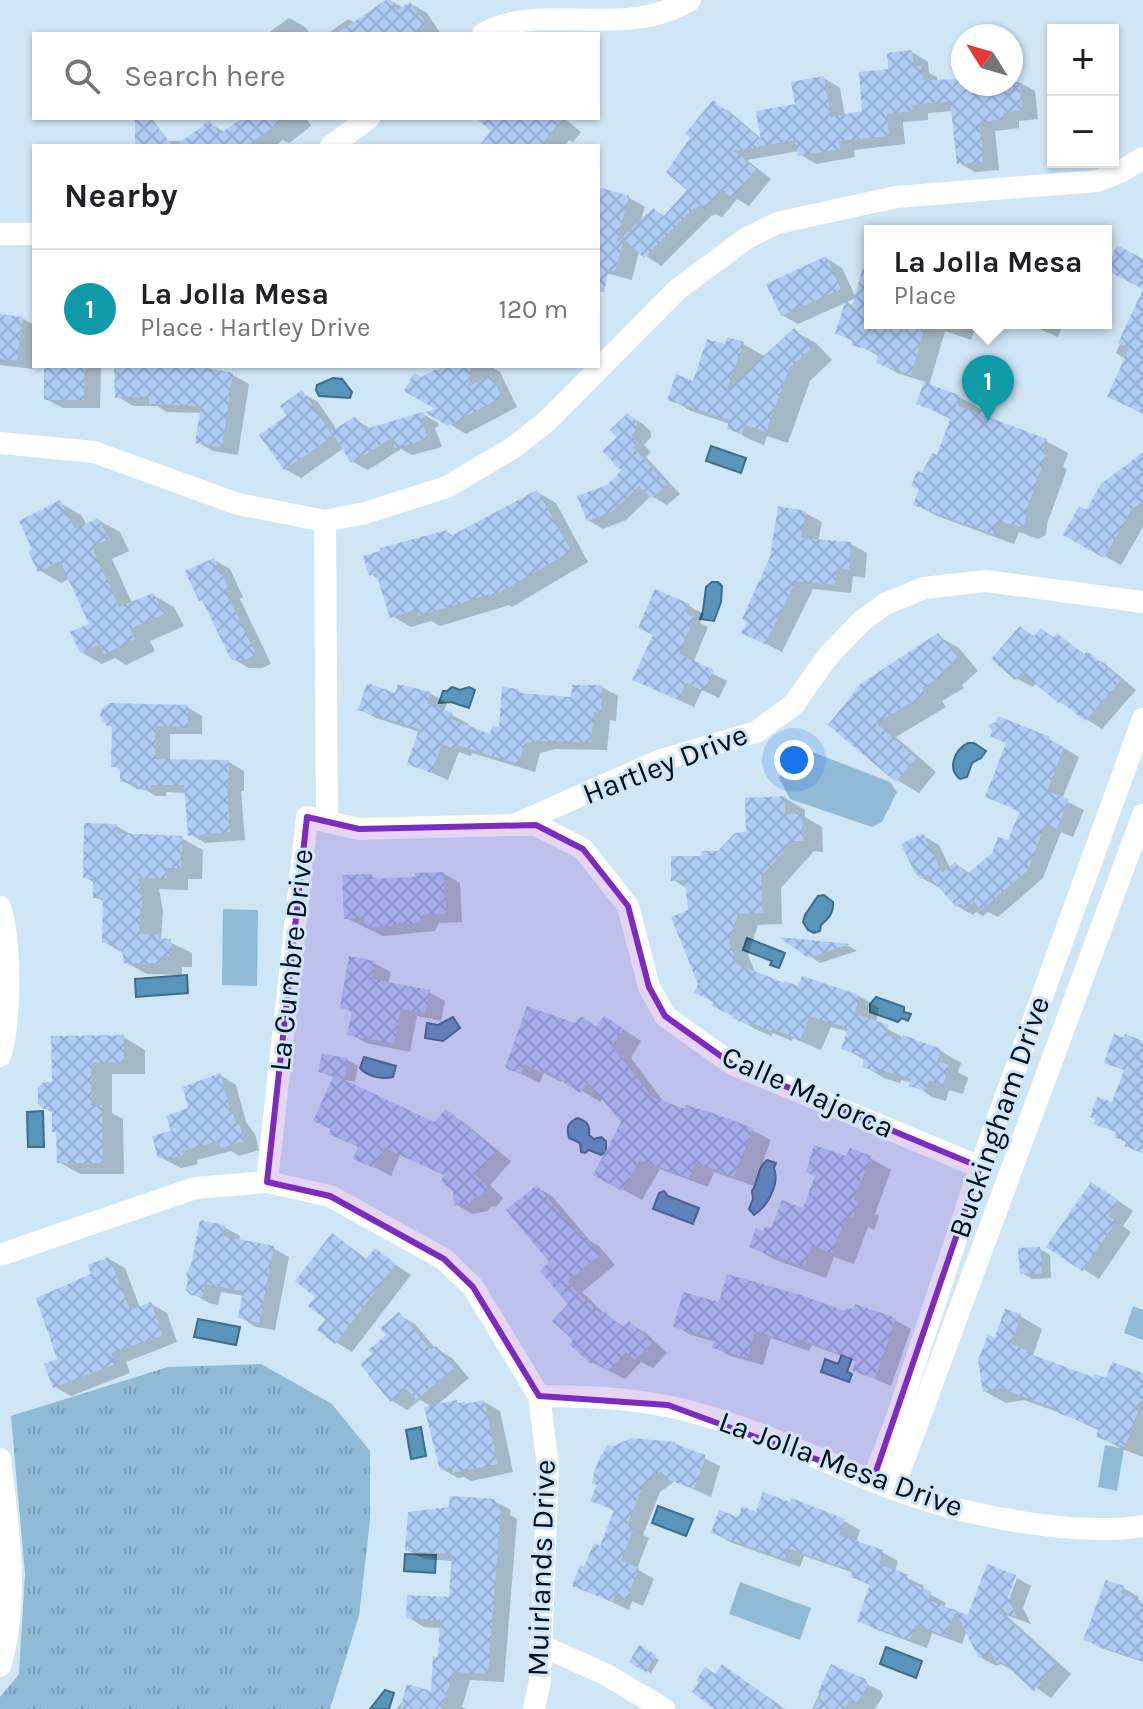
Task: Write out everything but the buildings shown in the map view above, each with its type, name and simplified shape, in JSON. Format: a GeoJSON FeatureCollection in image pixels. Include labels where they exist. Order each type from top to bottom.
{"type":"FeatureCollection","features":[{"type":"Feature","properties":{"kind":"street"},"geometry":{"type":"LineString","coordinates":[[487,31],[534,15],[630,19],[671,12],[690,0]]}},
{"type":"Feature","properties":{"kind":"street"},"geometry":{"type":"LineString","coordinates":[[334,144],[366,120]]}},
{"type":"Feature","properties":{"kind":"street"},"geometry":{"type":"LineString","coordinates":[[600,368],[678,289],[747,238],[777,223],[896,197],[1097,181],[1143,158]]}},
{"type":"Feature","properties":{"kind":"street"},"geometry":{"type":"LineString","coordinates":[[0,234],[32,234]]}},
{"type":"Feature","properties":{"kind":"street"},"geometry":{"type":"LineString","coordinates":[[0,443],[94,452],[238,504],[325,521],[365,513],[447,487],[514,447],[547,421],[600,368]]}},
{"type":"Feature","properties":{"kind":"street","name":"La Cumbre Drive"},"geometry":{"type":"LineString","coordinates":[[267,1182],[307,817],[327,821],[325,521]]}},
{"type":"Feature","properties":{"kind":"street","name":"Hartley Drive"},"geometry":{"type":"LineString","coordinates":[[327,821],[359,829],[514,825],[661,760],[756,732],[793,705],[829,655],[862,621],[885,604],[924,588],[986,581],[1143,602]]}},
{"type":"Feature","properties":{"kind":"street","name":"Buckingham Drive"},"geometry":{"type":"LineString","coordinates":[[883,1484],[895,1423],[980,1167],[1136,762],[1143,719]]}},
{"type":"Feature","properties":{"kind":"street","name":"Buckingham Drive"},"geometry":{"type":"LineString","coordinates":[[883,1484],[1143,815]]}},
{"type":"Feature","properties":{"kind":"street","name":"Calle Majorca"},"geometry":{"type":"LineString","coordinates":[[514,825],[536,825],[583,849],[628,906],[649,987],[665,1016],[732,1064],[980,1167]]}},
{"type":"Feature","properties":{"kind":"street"},"geometry":{"type":"LineString","coordinates":[[0,907],[8,985],[5,1042],[0,1056]]}},
{"type":"Feature","properties":{"kind":"street","name":"Muirlands Drive"},"geometry":{"type":"LineString","coordinates":[[0,1255],[195,1188],[267,1182],[330,1196],[444,1259],[473,1287],[539,1396],[548,1466],[540,1681],[534,1709]]}},
{"type":"Feature","properties":{"kind":"street","name":"La Jolla Mesa Drive"},"geometry":{"type":"LineString","coordinates":[[539,1396],[591,1396],[668,1405],[710,1417],[883,1484],[1005,1520],[1066,1527],[1126,1529],[1143,1526]]}},
{"type":"Feature","properties":{"kind":"street"},"geometry":{"type":"LineString","coordinates":[[0,1459],[10,1538],[8,1639],[0,1666]]}},
{"type":"Feature","properties":{"kind":"street"},"geometry":{"type":"LineString","coordinates":[[540,1645],[605,1674],[664,1709]]}},
{"type":"Feature","properties":{"kind":"highlighted area"},"geometry":{"type":"Polygon","coordinates":[[[307,817],[359,829],[536,825],[583,849],[628,906],[649,987],[665,1016],[732,1064],[980,1167],[873,1480],[668,1405],[539,1396],[473,1287],[444,1259],[330,1196],[267,1182],[307,817]]]}},
{"type":"Feature","properties":{"kind":"green space"},"geometry":{"type":"Polygon","coordinates":[[[810,751],[890,782],[897,792],[882,822],[872,827],[790,799],[779,778],[789,752],[810,751]]]}},
{"type":"Feature","properties":{"kind":"green space"},"geometry":{"type":"Polygon","coordinates":[[[223,909],[258,910],[257,986],[222,985],[223,909]]]}},
{"type":"Feature","properties":{"kind":"green space"},"geometry":{"type":"Polygon","coordinates":[[[1133,1306],[1143,1310],[1143,1340],[1124,1333],[1133,1306]]]}},
{"type":"Feature","properties":{"kind":"green space"},"geometry":{"type":"Polygon","coordinates":[[[261,1364],[332,1404],[370,1451],[370,1521],[359,1616],[330,1709],[0,1709],[0,1697],[19,1674],[25,1574],[11,1416],[168,1367],[261,1364]]]}},
{"type":"Feature","properties":{"kind":"green space"},"geometry":{"type":"Polygon","coordinates":[[[1105,1445],[1124,1449],[1117,1491],[1098,1487],[1105,1445]]]}},
{"type":"Feature","properties":{"kind":"green space"},"geometry":{"type":"Polygon","coordinates":[[[740,1582],[811,1608],[800,1640],[729,1614],[740,1582]]]}},
{"type":"Feature","properties":{"kind":"shaded area"},"geometry":{"type":"Polygon","coordinates":[[[333,378],[342,379],[352,392],[350,398],[319,396],[317,385],[333,378]]]}},
{"type":"Feature","properties":{"kind":"shaded area"},"geometry":{"type":"Polygon","coordinates":[[[711,446],[746,458],[741,473],[706,461],[711,446]]]}},
{"type":"Feature","properties":{"kind":"shaded area"},"geometry":{"type":"Polygon","coordinates":[[[712,582],[722,586],[721,602],[714,621],[700,619],[706,587],[712,582]]]}},
{"type":"Feature","properties":{"kind":"shaded area"},"geometry":{"type":"Polygon","coordinates":[[[452,687],[475,690],[469,708],[451,702],[439,703],[443,691],[452,687]]]}},
{"type":"Feature","properties":{"kind":"shaded area"},"geometry":{"type":"Polygon","coordinates":[[[968,743],[974,743],[986,751],[972,763],[967,777],[960,779],[954,770],[954,760],[959,750],[968,743]]]}},
{"type":"Feature","properties":{"kind":"shaded area"},"geometry":{"type":"Polygon","coordinates":[[[824,895],[833,902],[833,909],[820,931],[814,933],[803,922],[818,896],[824,895]]]}},
{"type":"Feature","properties":{"kind":"shaded area"},"geometry":{"type":"Polygon","coordinates":[[[747,938],[785,953],[779,968],[770,965],[772,961],[743,950],[747,938]]]}},
{"type":"Feature","properties":{"kind":"shaded area"},"geometry":{"type":"Polygon","coordinates":[[[187,975],[188,993],[136,997],[135,979],[187,975]]]}},
{"type":"Feature","properties":{"kind":"shaded area"},"geometry":{"type":"Polygon","coordinates":[[[876,997],[904,1007],[904,1012],[911,1014],[908,1021],[902,1018],[898,1022],[870,1012],[870,1004],[876,997]]]}},
{"type":"Feature","properties":{"kind":"shaded area"},"geometry":{"type":"Polygon","coordinates":[[[453,1017],[460,1028],[443,1041],[425,1038],[427,1023],[438,1025],[453,1017]]]}},
{"type":"Feature","properties":{"kind":"shaded area"},"geometry":{"type":"Polygon","coordinates":[[[364,1057],[396,1066],[393,1077],[379,1078],[363,1071],[360,1068],[364,1057]]]}},
{"type":"Feature","properties":{"kind":"shaded area"},"geometry":{"type":"Polygon","coordinates":[[[43,1111],[44,1147],[28,1147],[27,1112],[43,1111]]]}},
{"type":"Feature","properties":{"kind":"shaded area"},"geometry":{"type":"Polygon","coordinates":[[[577,1118],[587,1124],[589,1135],[594,1139],[601,1137],[606,1141],[606,1152],[601,1155],[589,1150],[581,1152],[580,1143],[569,1138],[568,1126],[577,1118]]]}},
{"type":"Feature","properties":{"kind":"shaded area"},"geometry":{"type":"Polygon","coordinates":[[[767,1160],[776,1163],[774,1187],[768,1200],[754,1215],[749,1209],[752,1191],[767,1160]]]}},
{"type":"Feature","properties":{"kind":"shaded area"},"geometry":{"type":"Polygon","coordinates":[[[664,1191],[668,1196],[699,1208],[693,1224],[653,1209],[659,1193],[664,1191]]]}},
{"type":"Feature","properties":{"kind":"shaded area"},"geometry":{"type":"Polygon","coordinates":[[[198,1319],[240,1327],[236,1345],[194,1337],[198,1319]]]}},
{"type":"Feature","properties":{"kind":"shaded area"},"geometry":{"type":"Polygon","coordinates":[[[842,1354],[852,1358],[847,1372],[852,1374],[849,1382],[821,1372],[825,1359],[838,1364],[842,1354]]]}},
{"type":"Feature","properties":{"kind":"shaded area"},"geometry":{"type":"Polygon","coordinates":[[[421,1427],[426,1456],[411,1459],[406,1430],[421,1427]]]}},
{"type":"Feature","properties":{"kind":"shaded area"},"geometry":{"type":"Polygon","coordinates":[[[658,1506],[693,1519],[686,1536],[652,1523],[658,1506]]]}},
{"type":"Feature","properties":{"kind":"shaded area"},"geometry":{"type":"Polygon","coordinates":[[[405,1554],[436,1555],[435,1573],[404,1571],[405,1554]]]}},
{"type":"Feature","properties":{"kind":"shaded area"},"geometry":{"type":"Polygon","coordinates":[[[886,1647],[922,1661],[916,1678],[880,1664],[886,1647]]]}},
{"type":"Feature","properties":{"kind":"shaded area"},"geometry":{"type":"Polygon","coordinates":[[[385,1690],[394,1693],[389,1709],[370,1709],[385,1690]]]}},
{"type":"Feature","properties":{"kind":"place","name":"La Jolla Mesa"},"geometry":{"type":"Point","coordinates":[988,421]}}]}
